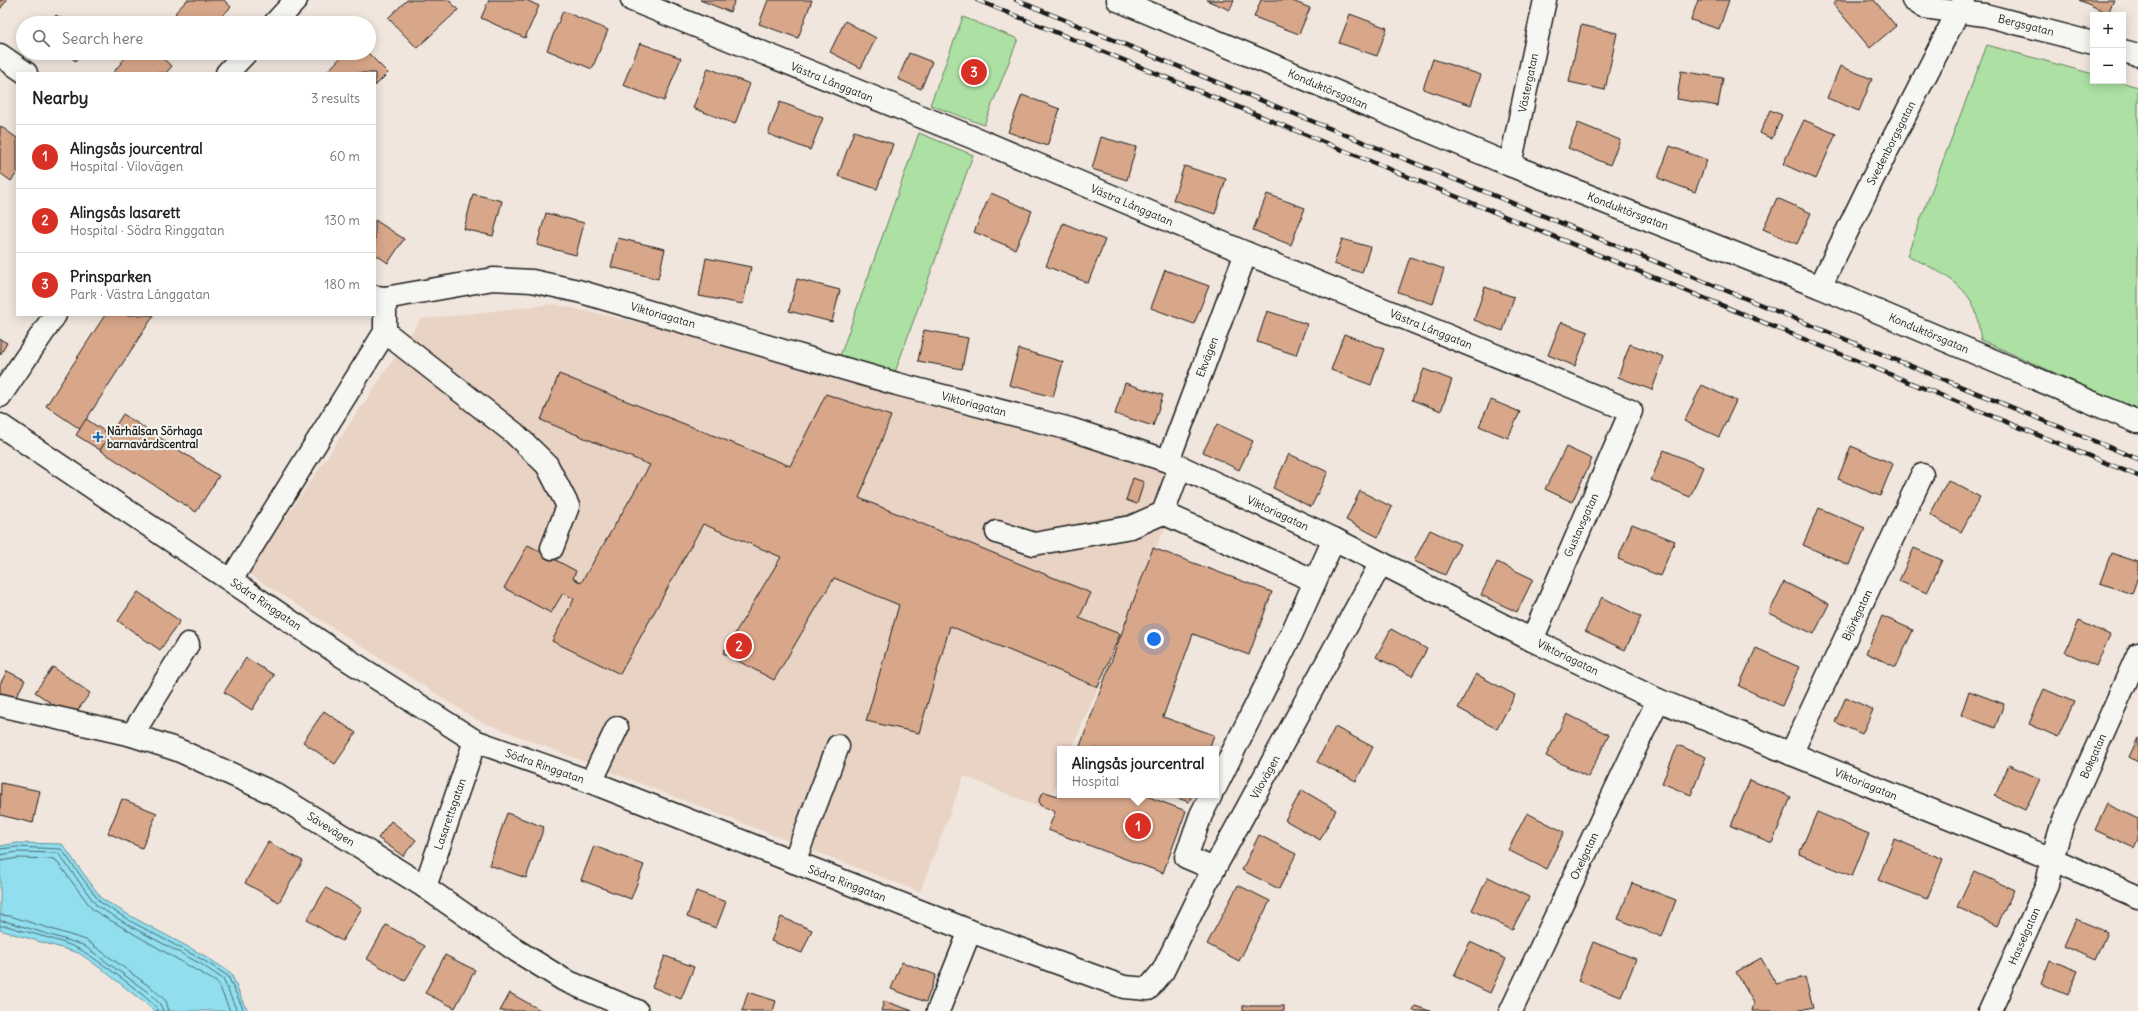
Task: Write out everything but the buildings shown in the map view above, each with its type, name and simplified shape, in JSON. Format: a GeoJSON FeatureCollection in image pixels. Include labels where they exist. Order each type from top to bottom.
{"type":"FeatureCollection","features":[{"type":"Feature","properties":{"kind":"street"},"geometry":{"type":"LineString","coordinates":[[281,16],[296,0]]}},
{"type":"Feature","properties":{"kind":"street","name":"Västra Långgatan"},"geometry":{"type":"LineString","coordinates":[[632,0],[978,140],[1246,253],[1631,411]]}},
{"type":"Feature","properties":{"kind":"street","name":"Konduktörsgatan"},"geometry":{"type":"LineString","coordinates":[[1118,0],[1510,165],[1820,287],[2138,422]]}},
{"type":"Feature","properties":{"kind":"street","name":"Västergatan"},"geometry":{"type":"LineString","coordinates":[[1510,165],[1545,0]]}},
{"type":"Feature","properties":{"kind":"street","name":"Bergsgatan"},"geometry":{"type":"LineString","coordinates":[[1913,0],[1924,7],[1961,5],[1985,15],[2090,42]]}},
{"type":"Feature","properties":{"kind":"street","name":"Svedenborgsgatan"},"geometry":{"type":"LineString","coordinates":[[1820,287],[1872,180],[1961,5]]}},
{"type":"Feature","properties":{"kind":"street"},"geometry":{"type":"LineString","coordinates":[[2126,52],[2138,55]]}},
{"type":"Feature","properties":{"kind":"street"},"geometry":{"type":"LineString","coordinates":[[0,55],[25,72]]}},
{"type":"Feature","properties":{"kind":"street"},"geometry":{"type":"LineString","coordinates":[[228,72],[239,60]]}},
{"type":"Feature","properties":{"kind":"street","name":"Ekvägen"},"geometry":{"type":"LineString","coordinates":[[1163,513],[1174,464],[1246,253]]}},
{"type":"Feature","properties":{"kind":"street","name":"Viktoriagatan"},"geometry":{"type":"LineString","coordinates":[[380,298],[494,280],[540,282],[578,291],[897,384],[1070,429],[1174,464],[1334,539],[1532,640],[1658,700],[2052,859],[2138,896]]}},
{"type":"Feature","properties":{"kind":"street"},"geometry":{"type":"LineString","coordinates":[[231,580],[385,332],[380,298]]}},
{"type":"Feature","properties":{"kind":"street"},"geometry":{"type":"LineString","coordinates":[[0,396],[54,316]]}},
{"type":"Feature","properties":{"kind":"street"},"geometry":{"type":"LineString","coordinates":[[385,332],[514,433],[547,465],[568,506],[552,548]]}},
{"type":"Feature","properties":{"kind":"street","name":"Gustavsgatan"},"geometry":{"type":"LineString","coordinates":[[1532,640],[1631,411]]}},
{"type":"Feature","properties":{"kind":"street","name":"Södra Ringgatan"},"geometry":{"type":"LineString","coordinates":[[0,425],[342,656],[475,741],[591,782],[970,931],[1124,987],[1148,989]]}},
{"type":"Feature","properties":{"kind":"street","name":"Björkgatan"},"geometry":{"type":"LineString","coordinates":[[1791,754],[1922,475]]}},
{"type":"Feature","properties":{"kind":"street"},"geometry":{"type":"LineString","coordinates":[[996,532],[1034,544],[1131,526],[1163,513],[1315,581]]}},
{"type":"Feature","properties":{"kind":"street"},"geometry":{"type":"LineString","coordinates":[[1219,780],[1292,633],[1334,539]]}},
{"type":"Feature","properties":{"kind":"street","name":"Vilovägen"},"geometry":{"type":"LineString","coordinates":[[1148,989],[1163,970],[1214,869],[1381,563]]}},
{"type":"Feature","properties":{"kind":"street"},"geometry":{"type":"LineString","coordinates":[[132,735],[188,644]]}},
{"type":"Feature","properties":{"kind":"street","name":"Bokgatan"},"geometry":{"type":"LineString","coordinates":[[2052,859],[2062,825],[2138,654]]}},
{"type":"Feature","properties":{"kind":"street","name":"Oxelgatan"},"geometry":{"type":"LineString","coordinates":[[1511,1011],[1658,700]]}},
{"type":"Feature","properties":{"kind":"street","name":"Sävevägen"},"geometry":{"type":"LineString","coordinates":[[0,705],[132,735],[178,750],[275,794],[425,887],[517,951],[564,980],[637,1011]]}},
{"type":"Feature","properties":{"kind":"street"},"geometry":{"type":"LineString","coordinates":[[591,782],[617,728]]}},
{"type":"Feature","properties":{"kind":"street","name":"Lasarettsgatan"},"geometry":{"type":"LineString","coordinates":[[425,887],[475,741]]}},
{"type":"Feature","properties":{"kind":"street"},"geometry":{"type":"LineString","coordinates":[[794,862],[838,746]]}},
{"type":"Feature","properties":{"kind":"street"},"geometry":{"type":"LineString","coordinates":[[1210,798],[1201,815],[1186,857],[1214,869]]}},
{"type":"Feature","properties":{"kind":"street","name":"Hasselgatan"},"geometry":{"type":"LineString","coordinates":[[1990,1011],[2047,885],[2052,859]]}},
{"type":"Feature","properties":{"kind":"street"},"geometry":{"type":"LineString","coordinates":[[938,1011],[970,931]]}},
{"type":"Feature","properties":{"kind":"shaded area"},"geometry":{"type":"Polygon","coordinates":[[[554,304],[791,356],[910,390],[1185,479],[1073,746],[1057,746],[1057,784],[1046,810],[964,776],[920,892],[477,720],[248,573],[421,319],[554,304]]]}},
{"type":"Feature","properties":{"kind":"green space"},"geometry":{"type":"Polygon","coordinates":[[[963,17],[1018,39],[984,125],[930,105],[963,17]]]}},
{"type":"Feature","properties":{"kind":"green space"},"geometry":{"type":"Polygon","coordinates":[[[1987,45],[2090,73],[2090,84],[2126,84],[2138,87],[2138,410],[1981,340],[1978,320],[1970,299],[1946,276],[1907,255],[1987,45]]]}},
{"type":"Feature","properties":{"kind":"green space"},"geometry":{"type":"Polygon","coordinates":[[[919,133],[973,155],[894,375],[839,359],[919,133]]]}},
{"type":"Feature","properties":{"kind":"water"},"geometry":{"type":"Polygon","coordinates":[[[17,843],[62,844],[102,899],[205,956],[231,973],[244,1005],[249,1011],[155,1011],[79,953],[0,930],[0,846],[17,843]]]}},
{"type":"Feature","properties":{"kind":"railway"},"geometry":{"type":"LineString","coordinates":[[977,0],[2138,476]]}},
{"type":"Feature","properties":{"kind":"railway"},"geometry":{"type":"LineString","coordinates":[[1016,0],[2138,459]]}},
{"type":"Feature","properties":{"kind":"place","name":"Prinsparken"},"geometry":{"type":"Point","coordinates":[974,72]}},
{"type":"Feature","properties":{"kind":"place","name":"Närhälsan Sörhaga barnavårdscentral"},"geometry":{"type":"Point","coordinates":[98,437]}},
{"type":"Feature","properties":{"kind":"place","name":"Alingsås lasarett"},"geometry":{"type":"Point","coordinates":[739,646]}},
{"type":"Feature","properties":{"kind":"place","name":"Alingsås jourcentral"},"geometry":{"type":"Point","coordinates":[1138,826]}}]}
